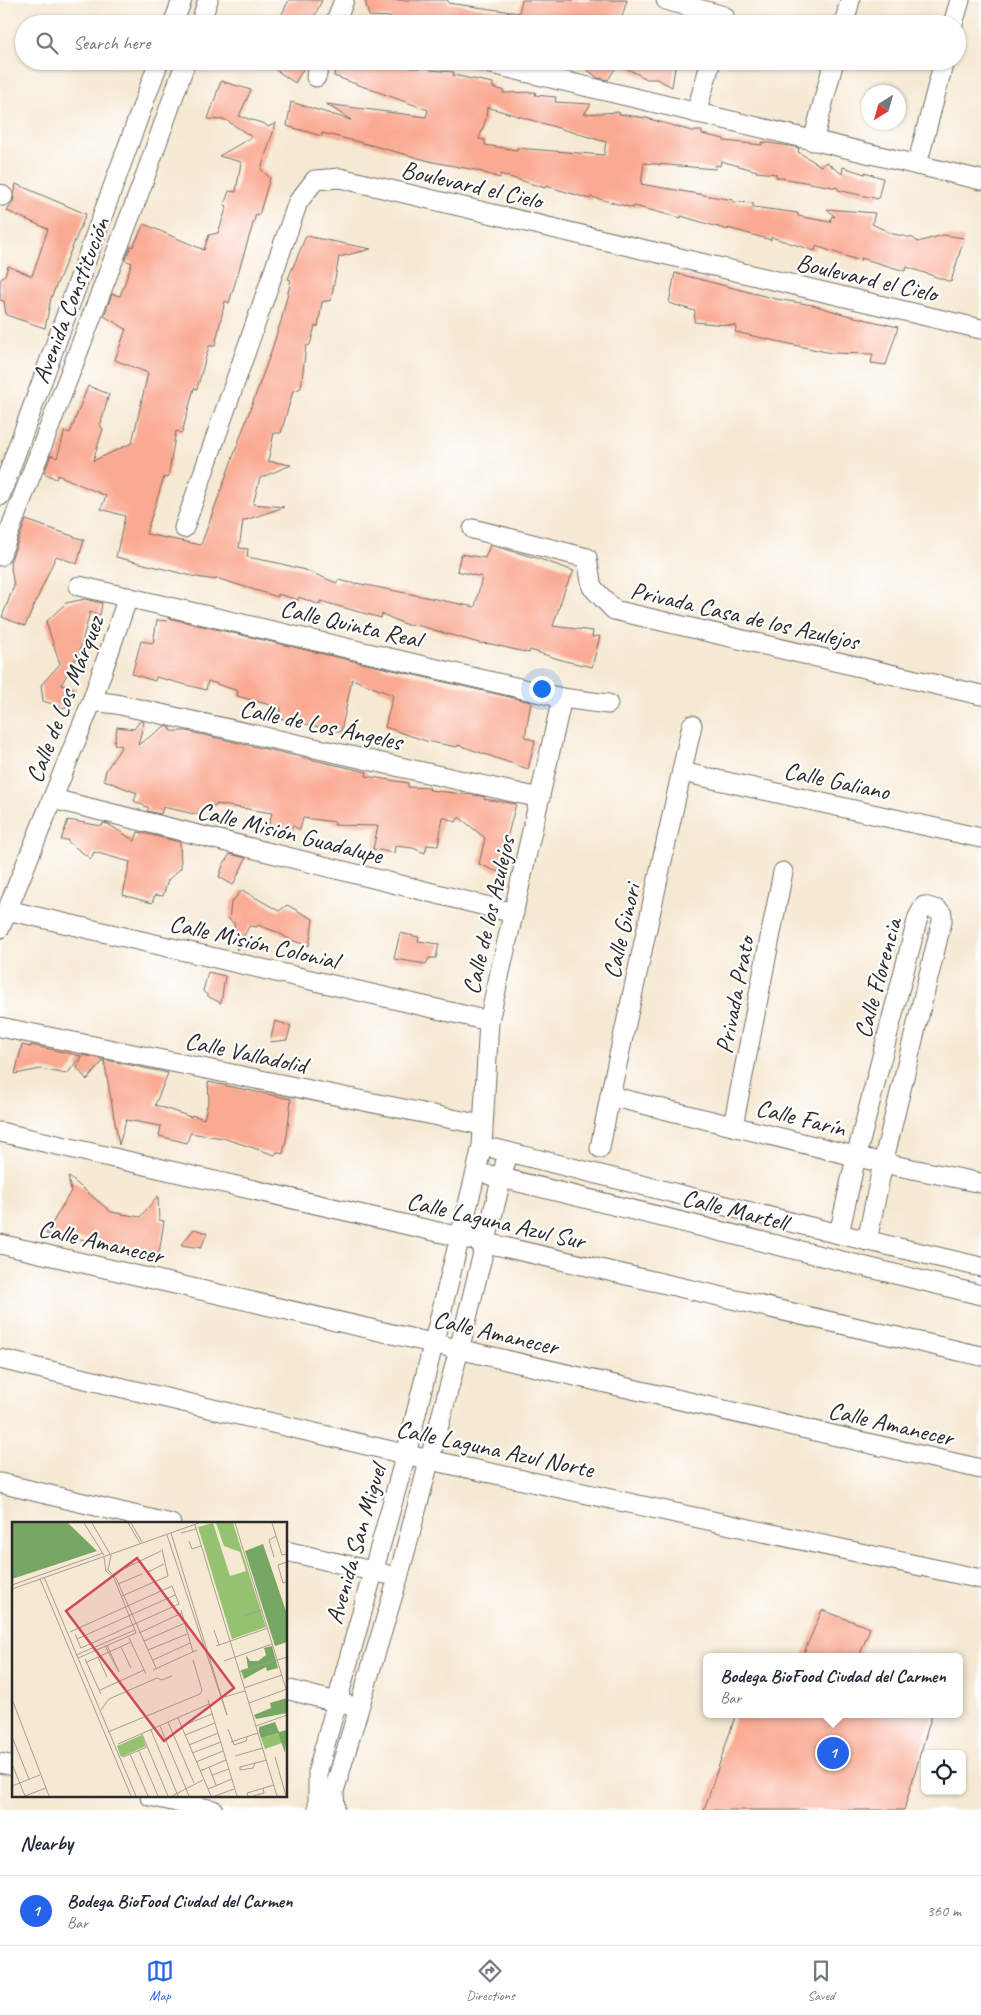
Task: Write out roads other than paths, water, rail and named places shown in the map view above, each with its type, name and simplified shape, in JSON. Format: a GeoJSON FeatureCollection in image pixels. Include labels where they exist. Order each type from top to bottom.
{"type":"FeatureCollection","features":[{"type":"Feature","properties":{"kind":"street"},"geometry":{"type":"LineString","coordinates":[[176,15],[182,0]]}},
{"type":"Feature","properties":{"kind":"street"},"geometry":{"type":"LineString","coordinates":[[187,0],[204,10]]}},
{"type":"Feature","properties":{"kind":"street"},"geometry":{"type":"LineString","coordinates":[[338,15],[344,0]]}},
{"type":"Feature","properties":{"kind":"street"},"geometry":{"type":"LineString","coordinates":[[666,0],[725,13]]}},
{"type":"Feature","properties":{"kind":"street"},"geometry":{"type":"LineString","coordinates":[[846,15],[850,0]]}},
{"type":"Feature","properties":{"kind":"street"},"geometry":{"type":"LineString","coordinates":[[956,15],[960,0]]}},
{"type":"Feature","properties":{"kind":"street","name":"Avenida Constitución"},"geometry":{"type":"LineString","coordinates":[[2,491],[156,70]]}},
{"type":"Feature","properties":{"kind":"street","name":"Avenida Constitución"},"geometry":{"type":"LineString","coordinates":[[0,556],[142,184],[183,70]]}},
{"type":"Feature","properties":{"kind":"street"},"geometry":{"type":"LineString","coordinates":[[517,70],[981,180]]}},
{"type":"Feature","properties":{"kind":"street"},"geometry":{"type":"LineString","coordinates":[[696,113],[708,70]]}},
{"type":"Feature","properties":{"kind":"street"},"geometry":{"type":"LineString","coordinates":[[813,141],[832,70]]}},
{"type":"Feature","properties":{"kind":"street"},"geometry":{"type":"LineString","coordinates":[[917,165],[942,70]]}},
{"type":"Feature","properties":{"kind":"street","name":"Boulevard el Cielo"},"geometry":{"type":"LineString","coordinates":[[184,528],[298,202],[315,180],[340,178],[981,329]]}},
{"type":"Feature","properties":{"kind":"street"},"geometry":{"type":"LineString","coordinates":[[2,491],[23,492]]}},
{"type":"Feature","properties":{"kind":"street","name":"Privada Casa de los Azulejos"},"geometry":{"type":"LineString","coordinates":[[473,529],[587,558],[592,587],[614,610],[981,694]]}},
{"type":"Feature","properties":{"kind":"street","name":"Calle Quinta Real"},"geometry":{"type":"LineString","coordinates":[[79,586],[562,698],[608,704]]}},
{"type":"Feature","properties":{"kind":"street","name":"Calle de Los Márquez"},"geometry":{"type":"LineString","coordinates":[[0,928],[92,701],[128,597]]}},
{"type":"Feature","properties":{"kind":"street","name":"Calle de los Azulejos"},"geometry":{"type":"LineString","coordinates":[[482,1146],[489,1021],[562,698]]}},
{"type":"Feature","properties":{"kind":"street","name":"Calle de Los Ángeles"},"geometry":{"type":"LineString","coordinates":[[92,701],[116,704],[540,798]]}},
{"type":"Feature","properties":{"kind":"street","name":"Calle Ginori"},"geometry":{"type":"LineString","coordinates":[[600,1148],[692,725]]}},
{"type":"Feature","properties":{"kind":"street","name":"Calle Galiano"},"geometry":{"type":"LineString","coordinates":[[682,772],[981,838]]}},
{"type":"Feature","properties":{"kind":"street","name":"Calle Misión Guadalupe"},"geometry":{"type":"LineString","coordinates":[[53,799],[514,914]]}},
{"type":"Feature","properties":{"kind":"street","name":"Privada Prato"},"geometry":{"type":"LineString","coordinates":[[733,1126],[783,872]]}},
{"type":"Feature","properties":{"kind":"street","name":"Calle Florencia"},"geometry":{"type":"LineString","coordinates":[[839,1234],[856,1157],[918,917],[924,906],[938,910],[942,914],[883,1163],[867,1241]]}},
{"type":"Feature","properties":{"kind":"street","name":"Calle Misión Colonial"},"geometry":{"type":"LineString","coordinates":[[7,910],[489,1021]]}},
{"type":"Feature","properties":{"kind":"street","name":"Calle Valladolid"},"geometry":{"type":"LineString","coordinates":[[0,1027],[482,1125]]}},
{"type":"Feature","properties":{"kind":"street"},"geometry":{"type":"LineString","coordinates":[[889,1030],[914,1034]]}},
{"type":"Feature","properties":{"kind":"street","name":"Calle Farín"},"geometry":{"type":"LineString","coordinates":[[610,1096],[856,1157],[981,1183]]}},
{"type":"Feature","properties":{"kind":"street","name":"Calle Laguna Azul Sur"},"geometry":{"type":"LineString","coordinates":[[0,1132],[981,1356]]}},
{"type":"Feature","properties":{"kind":"street","name":"Calle Martell"},"geometry":{"type":"LineString","coordinates":[[482,1146],[867,1241],[981,1267]]}},
{"type":"Feature","properties":{"kind":"street","name":"Avenida San Miguel"},"geometry":{"type":"LineString","coordinates":[[318,1810],[318,1770],[406,1454],[482,1146]]}},
{"type":"Feature","properties":{"kind":"street","name":"Avenida San Miguel"},"geometry":{"type":"LineString","coordinates":[[335,1810],[334,1791],[398,1578],[459,1350],[508,1152]]}},
{"type":"Feature","properties":{"kind":"street","name":"Calle Martell"},"geometry":{"type":"LineString","coordinates":[[476,1172],[981,1295]]}},
{"type":"Feature","properties":{"kind":"street"},"geometry":{"type":"LineString","coordinates":[[769,1244],[774,1218]]}},
{"type":"Feature","properties":{"kind":"street","name":"Calle Amanecer"},"geometry":{"type":"LineString","coordinates":[[0,1244],[981,1469]]}},
{"type":"Feature","properties":{"kind":"street"},"geometry":{"type":"LineString","coordinates":[[905,1277],[910,1250]]}},
{"type":"Feature","properties":{"kind":"street","name":"Calle Laguna Azul Norte"},"geometry":{"type":"LineString","coordinates":[[0,1359],[430,1460],[981,1579]]}},
{"type":"Feature","properties":{"kind":"street"},"geometry":{"type":"LineString","coordinates":[[0,1483],[163,1522]]}},
{"type":"Feature","properties":{"kind":"street"},"geometry":{"type":"LineString","coordinates":[[288,1551],[398,1578]]}},
{"type":"Feature","properties":{"kind":"street"},"geometry":{"type":"LineString","coordinates":[[288,1690],[359,1707]]}},
{"type":"Feature","properties":{"kind":"street"},"geometry":{"type":"LineString","coordinates":[[159,1798],[213,1810]]}},
{"type":"Feature","properties":{"kind":"place","name":"Bodega BioFood Ciudad del Carmen"},"geometry":{"type":"Point","coordinates":[833,1753]}}]}
